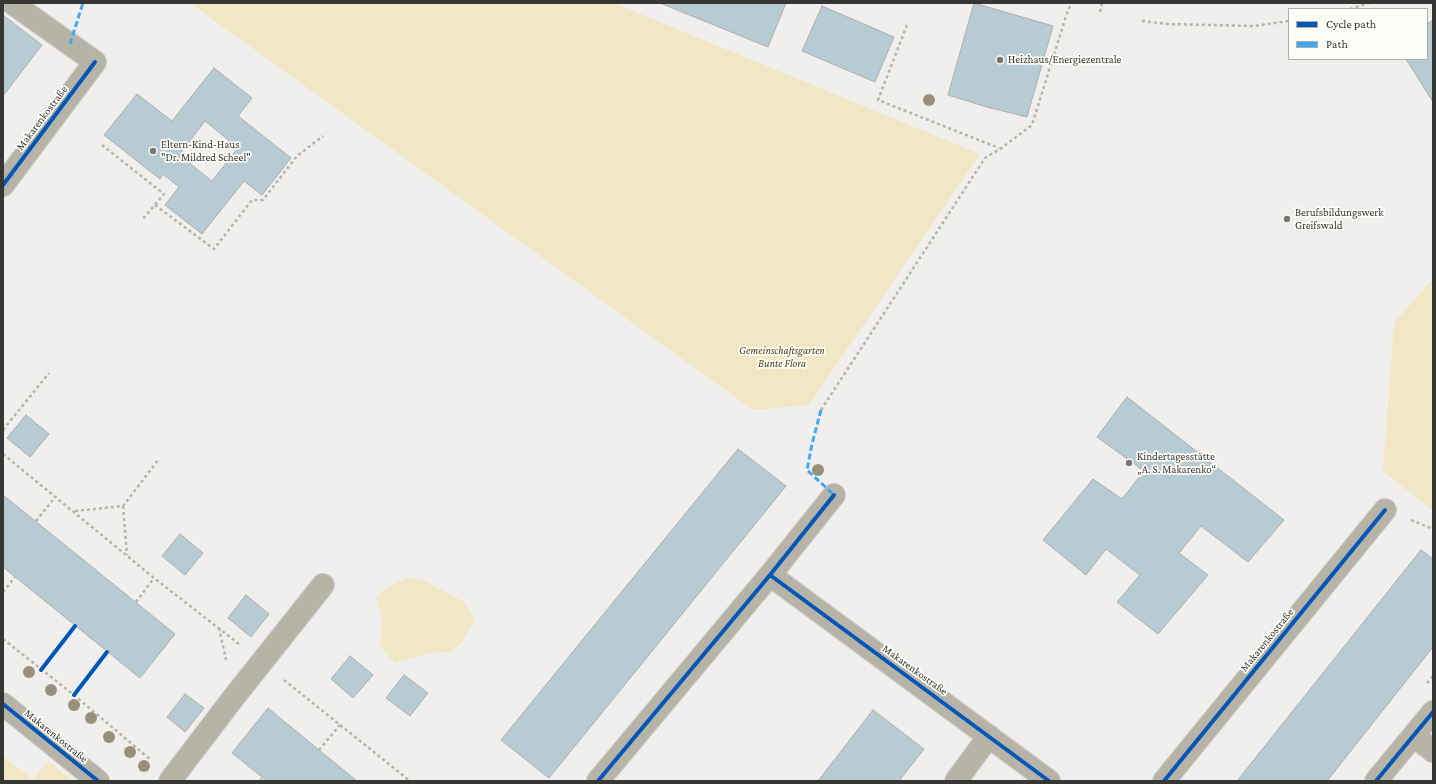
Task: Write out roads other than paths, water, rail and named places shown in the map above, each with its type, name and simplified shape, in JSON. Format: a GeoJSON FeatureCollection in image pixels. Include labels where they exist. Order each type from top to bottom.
{"type":"FeatureCollection","features":[{"type":"Feature","properties":{"kind":"street","name":"Makarenkostraße"},"geometry":{"type":"LineString","coordinates":[[3,185],[95,62],[12,3]]}},
{"type":"Feature","properties":{"kind":"street"},"geometry":{"type":"LineString","coordinates":[[598,781],[770,575],[834,495]]}},
{"type":"Feature","properties":{"kind":"street","name":"Makarenkostraße"},"geometry":{"type":"LineString","coordinates":[[1164,781],[1385,510]]}},
{"type":"Feature","properties":{"kind":"street","name":"Makarenkostraße"},"geometry":{"type":"LineString","coordinates":[[770,575],[1049,781]]}},
{"type":"Feature","properties":{"kind":"street"},"geometry":{"type":"LineString","coordinates":[[172,779],[261,662],[322,586]]}},
{"type":"Feature","properties":{"kind":"street","name":"Makarenkostraße"},"geometry":{"type":"LineString","coordinates":[[3,704],[98,781]]}},
{"type":"Feature","properties":{"kind":"street"},"geometry":{"type":"LineString","coordinates":[[1376,781],[1433,712]]}},
{"type":"Feature","properties":{"kind":"street"},"geometry":{"type":"LineString","coordinates":[[956,781],[989,736]]}},
{"type":"Feature","properties":{"kind":"street"},"geometry":{"type":"LineString","coordinates":[[1414,736],[1433,751]]}},
{"type":"Feature","properties":{"kind":"place","name":"Heizhaus/Energiezentrale"},"geometry":{"type":"Point","coordinates":[1000,60]}},
{"type":"Feature","properties":{"kind":"place","name":"Eltern-Kind-Haus \"Dr. Mildred Scheel\""},"geometry":{"type":"Point","coordinates":[153,151]}},
{"type":"Feature","properties":{"kind":"place","name":"Berufsbildungswerk Greifswald"},"geometry":{"type":"Point","coordinates":[1287,219]}},
{"type":"Feature","properties":{"kind":"place","name":"Kindertagesstätte „A. S. Makarenko“"},"geometry":{"type":"Point","coordinates":[1129,463]}},
{"type":"Feature","properties":{"kind":"park label","name":"Gemeinschaftsgarten Bunte Flora"},"geometry":{"type":"Point","coordinates":[782,357]}}]}
